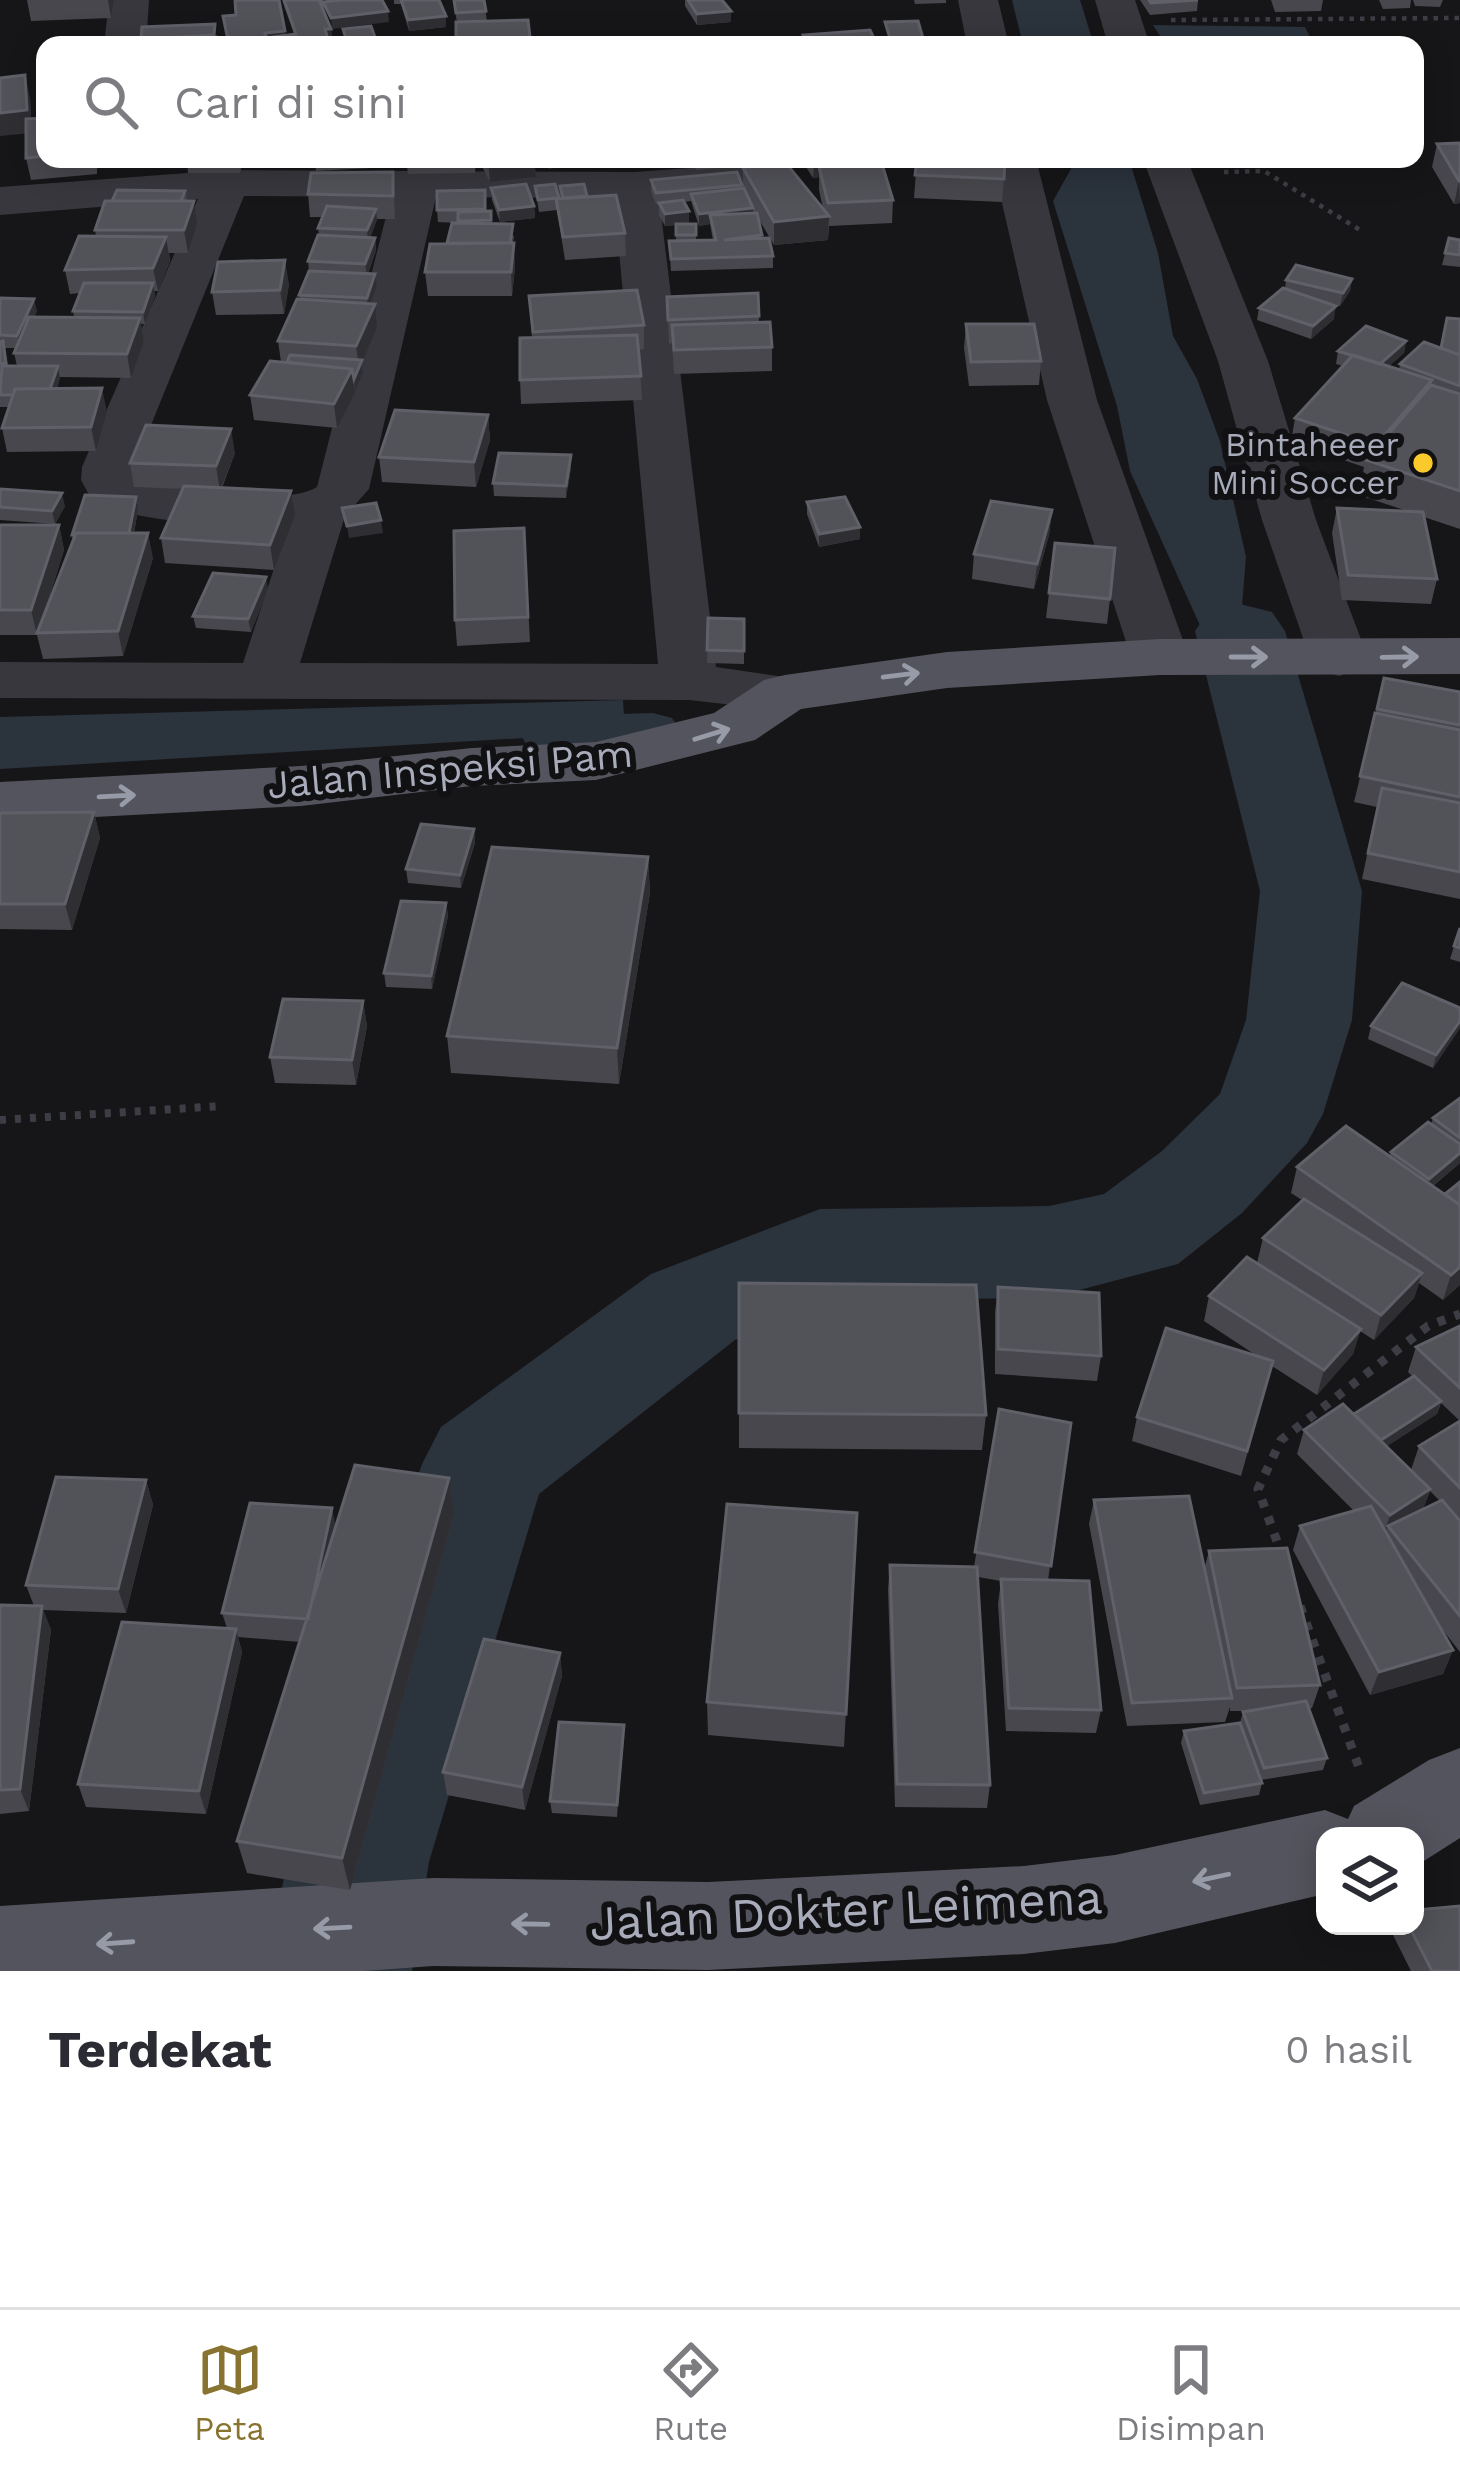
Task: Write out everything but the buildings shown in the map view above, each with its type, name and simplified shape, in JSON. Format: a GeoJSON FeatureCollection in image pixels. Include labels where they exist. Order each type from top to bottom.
{"type":"FeatureCollection","features":[{"type":"Feature","properties":{"kind":"main road","name":"Jalan Inspeksi Pam"},"geometry":{"type":"LineString","coordinates":[[0,802],[301,786],[472,767],[596,761],[734,728],[785,693],[947,670],[1160,657],[1460,656]]}},
{"type":"Feature","properties":{"kind":"main road","name":"Jalan Dokter Leimena"},"geometry":{"type":"LineString","coordinates":[[1359,1827],[1460,1789]]}},
{"type":"Feature","properties":{"kind":"main road","name":"Jalan Dokter Leimena"},"geometry":{"type":"LineString","coordinates":[[0,1951],[433,1922],[708,1926],[1024,1910],[1115,1898],[1316,1840]]}},
{"type":"Feature","properties":{"kind":"street"},"geometry":{"type":"LineString","coordinates":[[125,36],[129,0]]}},
{"type":"Feature","properties":{"kind":"street"},"geometry":{"type":"LineString","coordinates":[[978,0],[986,36]]}},
{"type":"Feature","properties":{"kind":"street"},"geometry":{"type":"LineString","coordinates":[[1016,168],[1072,400],[1160,657]]}},
{"type":"Feature","properties":{"kind":"street"},"geometry":{"type":"LineString","coordinates":[[1168,168],[1243,361],[1288,520],[1340,658]]}},
{"type":"Feature","properties":{"kind":"street"},"geometry":{"type":"LineString","coordinates":[[0,201],[111,176],[416,187],[634,185],[758,176]]}},
{"type":"Feature","properties":{"kind":"street"},"geometry":{"type":"LineString","coordinates":[[227,183],[108,467],[107,480],[114,495],[158,502],[321,506],[336,500],[343,489],[416,187]]}},
{"type":"Feature","properties":{"kind":"street"},"geometry":{"type":"LineString","coordinates":[[634,185],[689,682]]}},
{"type":"Feature","properties":{"kind":"street"},"geometry":{"type":"LineString","coordinates":[[267,678],[321,506]]}},
{"type":"Feature","properties":{"kind":"street"},"geometry":{"type":"LineString","coordinates":[[0,680],[689,682],[785,693]]}},
{"type":"Feature","properties":{"kind":"path"},"geometry":{"type":"LineString","coordinates":[[1122,22],[1460,18]]}},
{"type":"Feature","properties":{"kind":"path"},"geometry":{"type":"LineString","coordinates":[[1206,168],[1264,171],[1360,230]]}},
{"type":"Feature","properties":{"kind":"path"},"geometry":{"type":"LineString","coordinates":[[0,1120],[222,1106]]}},
{"type":"Feature","properties":{"kind":"path"},"geometry":{"type":"LineString","coordinates":[[1289,1576],[1258,1490],[1281,1440],[1428,1326],[1460,1314]]}},
{"type":"Feature","properties":{"kind":"path"},"geometry":{"type":"LineString","coordinates":[[1297,1598],[1359,1827]]}},
{"type":"Feature","properties":{"kind":"shaded area"},"geometry":{"type":"Polygon","coordinates":[[[1012,0],[1080,0],[1091,36],[1021,36],[1012,0]]]}},
{"type":"Feature","properties":{"kind":"shaded area"},"geometry":{"type":"Polygon","coordinates":[[[1153,25],[1305,27],[1310,36],[1160,36],[1153,25]]]}},
{"type":"Feature","properties":{"kind":"shaded area"},"geometry":{"type":"Polygon","coordinates":[[[1071,168],[1132,168],[1158,253],[1173,336],[1197,379],[1220,441],[1246,557],[1240,631],[1203,632],[1130,471],[1117,406],[1053,201],[1071,168]]]}},
{"type":"Feature","properties":{"kind":"shaded area"},"geometry":{"type":"Polygon","coordinates":[[[623,700],[625,732],[0,769],[0,717],[623,700]]]}},
{"type":"Feature","properties":{"kind":"waterway"},"geometry":{"type":"LineString","coordinates":[[339,1971],[358,1862],[485,1464],[693,1307],[820,1255],[1049,1252],[1137,1232],[1202,1182],[1268,1114],[1299,1020],[1311,891],[1240,631]]}},
{"type":"Feature","properties":{"kind":"waterway"},"geometry":{"type":"LineString","coordinates":[[546,733],[653,730]]}},
{"type":"Feature","properties":{"kind":"place","name":"Bintaheeer Mini Soccer"},"geometry":{"type":"Point","coordinates":[1423,463]}}]}
